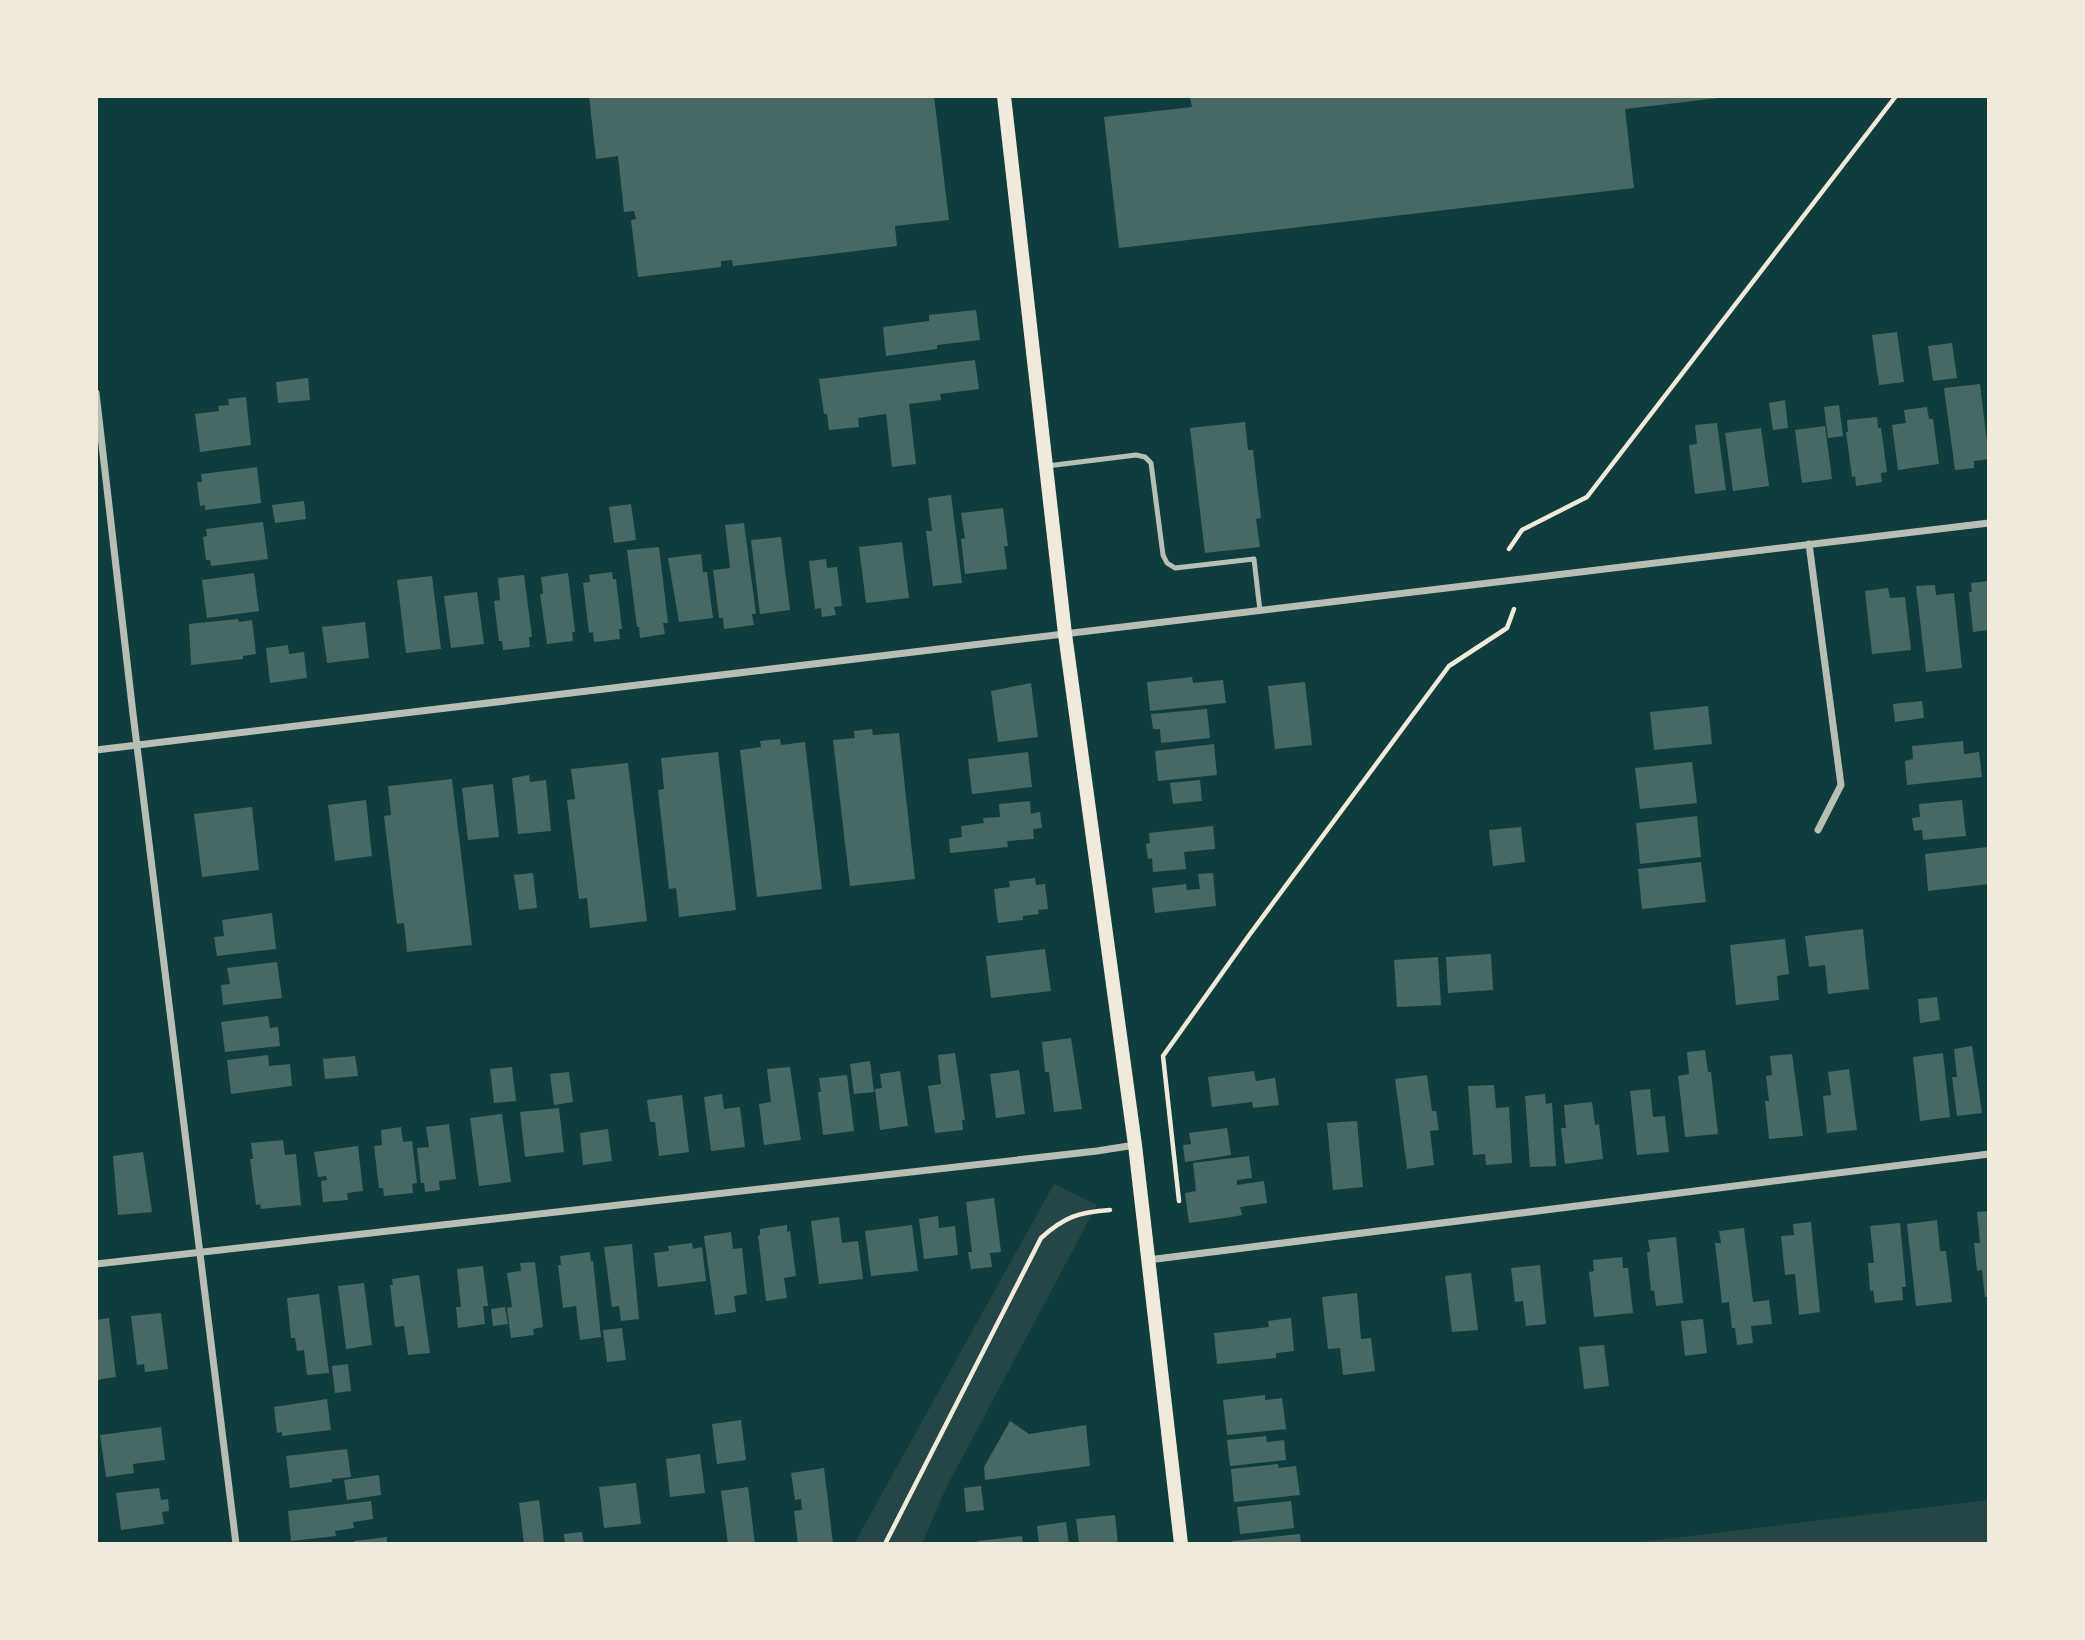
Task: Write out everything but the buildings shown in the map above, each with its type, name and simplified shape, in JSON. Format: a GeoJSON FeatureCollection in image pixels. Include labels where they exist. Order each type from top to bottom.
{"type":"FeatureCollection","features":[{"type":"Feature","properties":{"kind":"main road"},"geometry":{"type":"LineString","coordinates":[[1004,96],[1065,634],[1135,1145],[1181,1544]]}},
{"type":"Feature","properties":{"kind":"street"},"geometry":{"type":"LineString","coordinates":[[96,393],[236,1544]]}},
{"type":"Feature","properties":{"kind":"street"},"geometry":{"type":"LineString","coordinates":[[96,750],[1989,523]]}},
{"type":"Feature","properties":{"kind":"street"},"geometry":{"type":"LineString","coordinates":[[1809,544],[1841,785],[1818,831]]}},
{"type":"Feature","properties":{"kind":"street"},"geometry":{"type":"LineString","coordinates":[[96,1264],[1135,1145]]}},
{"type":"Feature","properties":{"kind":"street"},"geometry":{"type":"LineString","coordinates":[[1148,1260],[1989,1154]]}},
{"type":"Feature","properties":{"kind":"lane"},"geometry":{"type":"LineString","coordinates":[[1046,466],[1136,455],[1145,457],[1151,463],[1163,555],[1167,563],[1175,568],[1254,559],[1260,611]]}},
{"type":"Feature","properties":{"kind":"path"},"geometry":{"type":"LineString","coordinates":[[1509,550],[1522,530],[1587,497],[1896,96]]}},
{"type":"Feature","properties":{"kind":"path"},"geometry":{"type":"LineString","coordinates":[[1179,1202],[1163,1056],[1250,934],[1450,666],[1507,628],[1514,609]]}},
{"type":"Feature","properties":{"kind":"path"},"geometry":{"type":"LineString","coordinates":[[885,1544],[1041,1238],[1060,1221],[1086,1212],[1110,1210]]}},
{"type":"Feature","properties":{"kind":"shaded area"},"geometry":{"type":"Polygon","coordinates":[[[1054,1184],[1097,1205],[946,1488],[922,1544],[854,1544],[1054,1184]]]}},
{"type":"Feature","properties":{"kind":"shaded area"},"geometry":{"type":"Polygon","coordinates":[[[1989,1500],[1989,1544],[1623,1544],[1989,1500]]]}}]}
